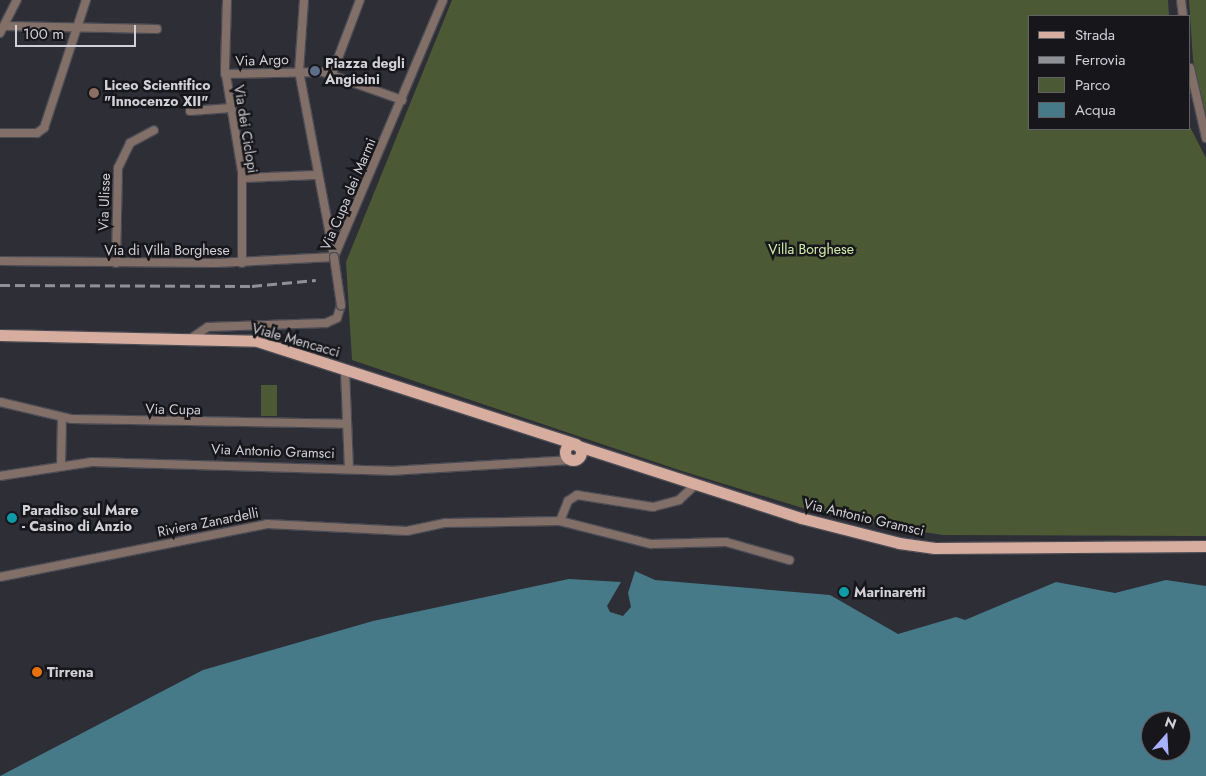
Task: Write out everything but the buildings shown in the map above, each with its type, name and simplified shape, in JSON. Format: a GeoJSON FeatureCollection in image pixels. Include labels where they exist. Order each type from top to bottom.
{"type":"FeatureCollection","features":[{"type":"Feature","properties":{"kind":"main road","name":"Viale Mencacci"},"geometry":{"type":"LineString","coordinates":[[0,335],[193,337],[260,342],[577,445]]}},
{"type":"Feature","properties":{"kind":"main road","name":"Viale Mencacci"},"geometry":{"type":"LineString","coordinates":[[542,435],[569,456]]}},
{"type":"Feature","properties":{"kind":"main road"},"geometry":{"type":"LineString","coordinates":[[569,456],[577,445]]}},
{"type":"Feature","properties":{"kind":"main road","name":"Via Antonio Gramsci"},"geometry":{"type":"LineString","coordinates":[[577,445],[801,518],[935,548],[1206,546]]}},
{"type":"Feature","properties":{"kind":"main road","name":"Via Antonio Gramsci"},"geometry":{"type":"LineString","coordinates":[[569,456],[614,458]]}},
{"type":"Feature","properties":{"kind":"street"},"geometry":{"type":"LineString","coordinates":[[17,0],[2,29],[74,26],[157,29]]}},
{"type":"Feature","properties":{"kind":"street"},"geometry":{"type":"LineString","coordinates":[[0,133],[43,130],[74,26],[86,0]]}},
{"type":"Feature","properties":{"kind":"street","name":"Via dei Ciclopi"},"geometry":{"type":"LineString","coordinates":[[227,0],[225,74],[242,178],[242,263]]}},
{"type":"Feature","properties":{"kind":"street"},"geometry":{"type":"LineString","coordinates":[[304,0],[299,71],[317,175],[334,257]]}},
{"type":"Feature","properties":{"kind":"street"},"geometry":{"type":"LineString","coordinates":[[332,74],[360,0]]}},
{"type":"Feature","properties":{"kind":"street","name":"Via Cupa dei Marmi"},"geometry":{"type":"LineString","coordinates":[[193,337],[208,327],[326,323],[337,318],[341,305],[334,257],[443,0]]}},
{"type":"Feature","properties":{"kind":"street"},"geometry":{"type":"LineString","coordinates":[[1181,0],[1182,15]]}},
{"type":"Feature","properties":{"kind":"street"},"geometry":{"type":"LineString","coordinates":[[299,71],[332,74],[402,100]]}},
{"type":"Feature","properties":{"kind":"street","name":"Via Argo"},"geometry":{"type":"LineString","coordinates":[[225,74],[299,71]]}},
{"type":"Feature","properties":{"kind":"street"},"geometry":{"type":"LineString","coordinates":[[1191,72],[1206,138]]}},
{"type":"Feature","properties":{"kind":"street"},"geometry":{"type":"LineString","coordinates":[[190,111],[231,108]]}},
{"type":"Feature","properties":{"kind":"street","name":"Via Ulisse"},"geometry":{"type":"LineString","coordinates":[[116,263],[118,168],[130,142],[154,130]]}},
{"type":"Feature","properties":{"kind":"street"},"geometry":{"type":"LineString","coordinates":[[242,178],[317,175]]}},
{"type":"Feature","properties":{"kind":"street","name":"Via di Villa Borghese"},"geometry":{"type":"LineString","coordinates":[[0,261],[242,263],[334,257]]}},
{"type":"Feature","properties":{"kind":"street"},"geometry":{"type":"LineString","coordinates":[[346,370],[349,469]]}},
{"type":"Feature","properties":{"kind":"street","name":"Via Cupa"},"geometry":{"type":"LineString","coordinates":[[0,402],[62,418],[347,424]]}},
{"type":"Feature","properties":{"kind":"street"},"geometry":{"type":"LineString","coordinates":[[61,465],[62,418]]}},
{"type":"Feature","properties":{"kind":"street","name":"Via Antonio Gramsci"},"geometry":{"type":"LineString","coordinates":[[0,476],[61,465],[102,461],[390,471],[569,456]]}},
{"type":"Feature","properties":{"kind":"street"},"geometry":{"type":"LineString","coordinates":[[560,521],[568,501],[577,495],[653,507],[679,500],[695,485]]}},
{"type":"Feature","properties":{"kind":"street","name":"Riviera Zanardelli"},"geometry":{"type":"LineString","coordinates":[[0,577],[251,525],[410,531],[445,523],[560,521],[644,543],[669,546],[726,542],[789,560]]}},
{"type":"Feature","properties":{"kind":"green space","name":"Villa Borghese"},"geometry":{"type":"Polygon","coordinates":[[[452,0],[1168,0],[1169,15],[1028,15],[1028,130],[1191,129],[1206,158],[1206,536],[943,535],[889,527],[809,510],[682,471],[352,360],[346,262],[452,0]]]}},
{"type":"Feature","properties":{"kind":"green space"},"geometry":{"type":"Polygon","coordinates":[[[1189,0],[1206,0],[1206,117],[1193,60],[1189,0]]]}},
{"type":"Feature","properties":{"kind":"green space"},"geometry":{"type":"Polygon","coordinates":[[[261,385],[277,385],[277,416],[261,416],[261,385]]]}},
{"type":"Feature","properties":{"kind":"water"},"geometry":{"type":"Polygon","coordinates":[[[635,571],[655,580],[830,595],[898,634],[956,617],[965,620],[1056,582],[1115,593],[1166,580],[1206,586],[1206,776],[0,776],[203,670],[373,621],[569,579],[621,582],[607,606],[610,612],[623,616],[631,607],[628,593],[635,571]]]}},
{"type":"Feature","properties":{"kind":"railway"},"geometry":{"type":"LineString","coordinates":[[0,285],[252,286],[316,280]]}},
{"type":"Feature","properties":{"kind":"place","name":"Piazza degli Angioini"},"geometry":{"type":"Point","coordinates":[315,71]}},
{"type":"Feature","properties":{"kind":"place","name":"Liceo Scientifico \"Innocenzo XII\""},"geometry":{"type":"Point","coordinates":[94,93]}},
{"type":"Feature","properties":{"kind":"place","name":"Paradiso sul Mare - Casino di Anzio"},"geometry":{"type":"Point","coordinates":[12,518]}},
{"type":"Feature","properties":{"kind":"place","name":"Marinaretti"},"geometry":{"type":"Point","coordinates":[844,592]}},
{"type":"Feature","properties":{"kind":"place","name":"Tirrena"},"geometry":{"type":"Point","coordinates":[37,672]}}]}
